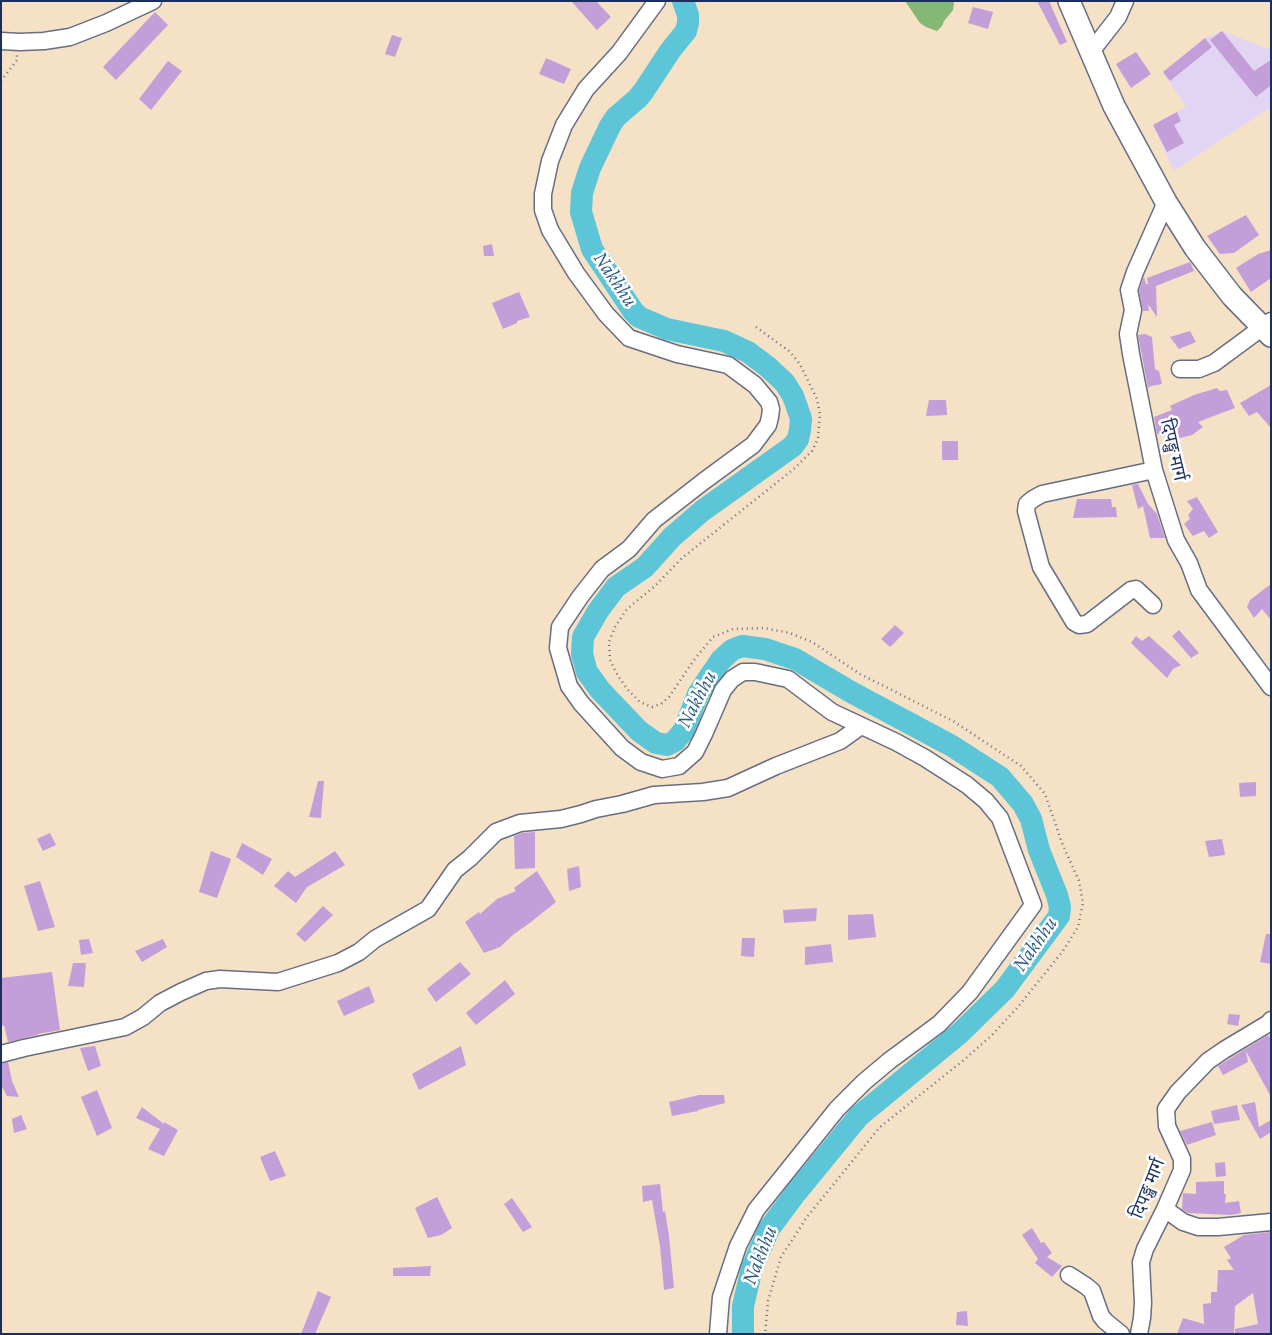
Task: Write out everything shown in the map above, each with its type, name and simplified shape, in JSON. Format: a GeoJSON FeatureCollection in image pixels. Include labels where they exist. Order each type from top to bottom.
{"type":"FeatureCollection","features":[{"type":"Feature","properties":{"kind":"main road"},"geometry":{"type":"LineString","coordinates":[[1070,1],[1114,106],[1166,202],[1195,248],[1232,296],[1268,328]]}},
{"type":"Feature","properties":{"kind":"street"},"geometry":{"type":"LineString","coordinates":[[1,41],[44,41],[70,37],[106,24],[153,1]]}},
{"type":"Feature","properties":{"kind":"street"},"geometry":{"type":"LineString","coordinates":[[657,1],[619,53],[586,89],[564,125],[548,171],[543,194],[543,210],[550,230],[576,273],[606,314],[629,338],[677,354],[728,365],[755,385],[765,397],[771,409],[770,417],[768,425],[753,445],[654,520],[629,549],[602,569],[580,597],[560,627],[558,648],[569,686],[581,703],[622,748],[641,762],[662,768],[679,766],[695,752],[723,690],[732,679],[743,672],[755,672],[788,680],[832,712],[925,758],[967,785],[986,800],[1000,818],[1033,905],[970,992],[939,1024],[889,1061],[864,1082],[837,1109],[756,1210],[738,1246],[721,1296],[718,1334]]}},
{"type":"Feature","properties":{"kind":"street"},"geometry":{"type":"LineString","coordinates":[[1090,52],[1118,17],[1125,1]]}},
{"type":"Feature","properties":{"kind":"street","name":"दिपङ्ख मार्ग"},"geometry":{"type":"LineString","coordinates":[[1166,202],[1129,290],[1133,310],[1128,334],[1154,470],[1176,540],[1189,563],[1200,590],[1271,687]]}},
{"type":"Feature","properties":{"kind":"street"},"geometry":{"type":"LineString","coordinates":[[1180,369],[1199,369],[1214,363],[1268,328]]}},
{"type":"Feature","properties":{"kind":"street"},"geometry":{"type":"LineString","coordinates":[[1153,605],[1136,589],[1131,590],[1087,624],[1079,625],[1074,622],[1041,567],[1026,511],[1027,504],[1033,498],[1042,494],[1154,470]]}},
{"type":"Feature","properties":{"kind":"street"},"geometry":{"type":"LineString","coordinates":[[1,1054],[125,1027],[143,1017],[160,1003],[206,981],[278,982],[338,963],[359,952],[375,939],[428,909],[455,870],[496,832],[520,823],[560,819],[654,794],[703,792],[728,788],[776,766],[840,741],[861,726]]}},
{"type":"Feature","properties":{"kind":"street","name":"दिपङ्ख मार्ग"},"geometry":{"type":"LineString","coordinates":[[1139,1334],[1142,1318],[1141,1262],[1144,1249],[1165,1210],[1182,1170],[1182,1159],[1167,1126],[1166,1109],[1178,1092],[1208,1062],[1271,1020]]}},
{"type":"Feature","properties":{"kind":"street"},"geometry":{"type":"LineString","coordinates":[[1165,1210],[1183,1222],[1198,1227],[1271,1222]]}},
{"type":"Feature","properties":{"kind":"street"},"geometry":{"type":"LineString","coordinates":[[1069,1274],[1092,1291],[1101,1316],[1121,1334]]}},
{"type":"Feature","properties":{"kind":"path"},"geometry":{"type":"LineString","coordinates":[[1,81],[16,60],[20,42]]}},
{"type":"Feature","properties":{"kind":"path"},"geometry":{"type":"LineString","coordinates":[[756,327],[789,351],[800,364],[817,399],[820,414],[818,439],[812,451],[795,468],[682,558],[655,586],[627,609],[615,627],[609,642],[610,660],[618,676],[640,702],[652,707],[661,704],[669,697],[694,660],[713,637],[733,629],[764,628],[790,633],[812,642],[860,674],[953,721],[1021,766],[1045,794],[1062,842],[1079,880],[1083,903],[1078,927],[1063,951],[1017,1008],[992,1035],[965,1059],[880,1127],[807,1217],[781,1257],[768,1301],[764,1334]]}},
{"type":"Feature","properties":{"kind":"shaded area"},"geometry":{"type":"Polygon","coordinates":[[[1222,31],[1271,50],[1271,107],[1174,171],[1153,125],[1186,107],[1163,72],[1205,38],[1222,31]]]}},
{"type":"Feature","properties":{"kind":"green space"},"geometry":{"type":"Polygon","coordinates":[[[905,1],[953,1],[954,3],[953,10],[937,31],[920,23],[905,1]]]}},
{"type":"Feature","properties":{"kind":"building"},"geometry":{"type":"Polygon","coordinates":[[[571,1],[596,1],[611,17],[597,30],[571,1]]]}},
{"type":"Feature","properties":{"kind":"building"},"geometry":{"type":"Polygon","coordinates":[[[1037,1],[1049,1],[1067,42],[1060,45],[1037,1]]]}},
{"type":"Feature","properties":{"kind":"building"},"geometry":{"type":"Polygon","coordinates":[[[973,7],[993,12],[988,29],[968,23],[973,7]]]}},
{"type":"Feature","properties":{"kind":"building"},"geometry":{"type":"Polygon","coordinates":[[[155,12],[168,25],[116,80],[103,67],[155,12]]]}},
{"type":"Feature","properties":{"kind":"building"},"geometry":{"type":"Polygon","coordinates":[[[1222,31],[1254,71],[1271,60],[1271,85],[1256,97],[1210,40],[1222,31]]]}},
{"type":"Feature","properties":{"kind":"building"},"geometry":{"type":"Polygon","coordinates":[[[392,35],[402,38],[395,57],[385,54],[392,35]]]}},
{"type":"Feature","properties":{"kind":"building"},"geometry":{"type":"Polygon","coordinates":[[[1205,38],[1212,47],[1170,81],[1163,72],[1205,38]]]}},
{"type":"Feature","properties":{"kind":"building"},"geometry":{"type":"Polygon","coordinates":[[[1136,52],[1151,74],[1131,88],[1116,64],[1136,52]]]}},
{"type":"Feature","properties":{"kind":"building"},"geometry":{"type":"Polygon","coordinates":[[[546,58],[571,69],[564,84],[539,74],[546,58]]]}},
{"type":"Feature","properties":{"kind":"building"},"geometry":{"type":"Polygon","coordinates":[[[168,61],[182,71],[151,110],[139,99],[168,61]]]}},
{"type":"Feature","properties":{"kind":"building"},"geometry":{"type":"Polygon","coordinates":[[[1177,112],[1181,121],[1174,125],[1184,143],[1167,152],[1153,125],[1177,112]]]}},
{"type":"Feature","properties":{"kind":"building"},"geometry":{"type":"Polygon","coordinates":[[[1246,215],[1259,235],[1234,253],[1220,254],[1207,236],[1246,215]]]}},
{"type":"Feature","properties":{"kind":"building"},"geometry":{"type":"Polygon","coordinates":[[[492,244],[494,256],[484,256],[483,246],[492,244]]]}},
{"type":"Feature","properties":{"kind":"building"},"geometry":{"type":"Polygon","coordinates":[[[1271,250],[1271,278],[1251,292],[1236,268],[1258,254],[1271,250]]]}},
{"type":"Feature","properties":{"kind":"building"},"geometry":{"type":"Polygon","coordinates":[[[1190,262],[1194,271],[1156,286],[1157,317],[1148,304],[1149,311],[1143,311],[1139,291],[1144,277],[1146,284],[1148,284],[1147,278],[1190,262]]]}},
{"type":"Feature","properties":{"kind":"building"},"geometry":{"type":"Polygon","coordinates":[[[519,292],[530,317],[517,321],[517,323],[503,329],[492,303],[519,292]]]}},
{"type":"Feature","properties":{"kind":"building"},"geometry":{"type":"Polygon","coordinates":[[[1190,331],[1196,342],[1179,349],[1170,337],[1190,331]]]}},
{"type":"Feature","properties":{"kind":"building"},"geometry":{"type":"Polygon","coordinates":[[[1145,334],[1152,337],[1155,369],[1159,371],[1162,384],[1148,388],[1138,335],[1145,334]]]}},
{"type":"Feature","properties":{"kind":"building"},"geometry":{"type":"Polygon","coordinates":[[[1271,385],[1271,428],[1257,412],[1249,416],[1240,403],[1271,385]]]}},
{"type":"Feature","properties":{"kind":"building"},"geometry":{"type":"Polygon","coordinates":[[[1217,388],[1220,391],[1227,390],[1235,408],[1198,422],[1203,427],[1192,435],[1176,439],[1174,435],[1161,437],[1157,434],[1154,417],[1172,410],[1170,406],[1194,395],[1217,388]]]}},
{"type":"Feature","properties":{"kind":"building"},"geometry":{"type":"Polygon","coordinates":[[[929,400],[946,400],[947,415],[926,416],[929,400]]]}},
{"type":"Feature","properties":{"kind":"building"},"geometry":{"type":"Polygon","coordinates":[[[942,441],[958,441],[958,460],[942,460],[942,441]]]}},
{"type":"Feature","properties":{"kind":"building"},"geometry":{"type":"Polygon","coordinates":[[[1138,484],[1148,504],[1157,514],[1165,538],[1150,538],[1143,506],[1138,509],[1132,485],[1138,484]]]}},
{"type":"Feature","properties":{"kind":"building"},"geometry":{"type":"Polygon","coordinates":[[[1197,497],[1218,532],[1209,538],[1204,531],[1193,536],[1184,524],[1190,519],[1188,515],[1193,509],[1187,501],[1197,497]]]}},
{"type":"Feature","properties":{"kind":"building"},"geometry":{"type":"Polygon","coordinates":[[[1077,499],[1111,499],[1112,507],[1116,507],[1117,517],[1073,518],[1077,499]]]}},
{"type":"Feature","properties":{"kind":"building"},"geometry":{"type":"Polygon","coordinates":[[[1271,584],[1271,620],[1262,609],[1254,618],[1247,607],[1250,600],[1271,584]]]}},
{"type":"Feature","properties":{"kind":"building"},"geometry":{"type":"Polygon","coordinates":[[[895,625],[904,633],[890,647],[881,639],[895,625]]]}},
{"type":"Feature","properties":{"kind":"building"},"geometry":{"type":"Polygon","coordinates":[[[1179,630],[1199,653],[1191,658],[1172,636],[1179,630]]]}},
{"type":"Feature","properties":{"kind":"building"},"geometry":{"type":"Polygon","coordinates":[[[1136,636],[1142,641],[1149,636],[1181,665],[1173,669],[1167,678],[1131,643],[1136,636]]]}},
{"type":"Feature","properties":{"kind":"building"},"geometry":{"type":"Polygon","coordinates":[[[318,781],[324,781],[321,818],[309,817],[318,781]]]}},
{"type":"Feature","properties":{"kind":"building"},"geometry":{"type":"Polygon","coordinates":[[[1256,782],[1256,796],[1240,797],[1239,783],[1256,782]]]}},
{"type":"Feature","properties":{"kind":"building"},"geometry":{"type":"Polygon","coordinates":[[[535,832],[535,868],[515,869],[514,836],[535,832]]]}},
{"type":"Feature","properties":{"kind":"building"},"geometry":{"type":"Polygon","coordinates":[[[50,833],[56,845],[43,851],[37,839],[50,833]]]}},
{"type":"Feature","properties":{"kind":"building"},"geometry":{"type":"Polygon","coordinates":[[[1222,839],[1225,855],[1209,857],[1205,841],[1222,839]]]}},
{"type":"Feature","properties":{"kind":"building"},"geometry":{"type":"Polygon","coordinates":[[[242,843],[272,859],[263,875],[236,857],[242,843]]]}},
{"type":"Feature","properties":{"kind":"building"},"geometry":{"type":"Polygon","coordinates":[[[211,851],[231,859],[217,898],[199,892],[211,851]]]}},
{"type":"Feature","properties":{"kind":"building"},"geometry":{"type":"Polygon","coordinates":[[[335,851],[345,865],[307,887],[296,903],[274,886],[288,871],[295,877],[335,851]]]}},
{"type":"Feature","properties":{"kind":"building"},"geometry":{"type":"Polygon","coordinates":[[[579,866],[581,887],[569,891],[567,869],[579,866]]]}},
{"type":"Feature","properties":{"kind":"building"},"geometry":{"type":"Polygon","coordinates":[[[537,871],[556,902],[500,947],[484,953],[465,922],[479,912],[480,914],[497,899],[516,891],[514,888],[537,871]]]}},
{"type":"Feature","properties":{"kind":"building"},"geometry":{"type":"Polygon","coordinates":[[[40,881],[55,927],[38,931],[24,886],[40,881]]]}},
{"type":"Feature","properties":{"kind":"building"},"geometry":{"type":"Polygon","coordinates":[[[323,906],[333,915],[305,942],[296,934],[323,906]]]}},
{"type":"Feature","properties":{"kind":"building"},"geometry":{"type":"Polygon","coordinates":[[[817,908],[816,921],[784,923],[783,910],[817,908]]]}},
{"type":"Feature","properties":{"kind":"building"},"geometry":{"type":"Polygon","coordinates":[[[873,914],[876,937],[848,940],[848,915],[873,914]]]}},
{"type":"Feature","properties":{"kind":"building"},"geometry":{"type":"Polygon","coordinates":[[[1266,934],[1271,934],[1271,964],[1260,962],[1266,934]]]}},
{"type":"Feature","properties":{"kind":"building"},"geometry":{"type":"Polygon","coordinates":[[[742,938],[755,938],[754,957],[741,956],[742,938]]]}},
{"type":"Feature","properties":{"kind":"building"},"geometry":{"type":"Polygon","coordinates":[[[89,939],[93,953],[81,955],[79,940],[89,939]]]}},
{"type":"Feature","properties":{"kind":"building"},"geometry":{"type":"Polygon","coordinates":[[[163,939],[167,947],[142,962],[135,951],[163,939]]]}},
{"type":"Feature","properties":{"kind":"building"},"geometry":{"type":"Polygon","coordinates":[[[831,944],[833,962],[805,965],[805,947],[831,944]]]}},
{"type":"Feature","properties":{"kind":"building"},"geometry":{"type":"Polygon","coordinates":[[[460,962],[471,974],[436,1002],[427,989],[460,962]]]}},
{"type":"Feature","properties":{"kind":"building"},"geometry":{"type":"Polygon","coordinates":[[[73,963],[86,963],[84,987],[68,986],[73,963]]]}},
{"type":"Feature","properties":{"kind":"building"},"geometry":{"type":"Polygon","coordinates":[[[52,972],[60,1030],[8,1042],[4,1025],[2,1026],[1,978],[52,972]]]}},
{"type":"Feature","properties":{"kind":"building"},"geometry":{"type":"Polygon","coordinates":[[[505,980],[515,994],[476,1025],[466,1013],[505,980]]]}},
{"type":"Feature","properties":{"kind":"building"},"geometry":{"type":"Polygon","coordinates":[[[369,986],[375,1002],[344,1016],[337,1001],[369,986]]]}},
{"type":"Feature","properties":{"kind":"building"},"geometry":{"type":"Polygon","coordinates":[[[1229,1014],[1240,1015],[1238,1026],[1227,1024],[1229,1014]]]}},
{"type":"Feature","properties":{"kind":"building"},"geometry":{"type":"Polygon","coordinates":[[[1268,1035],[1271,1040],[1271,1097],[1246,1051],[1248,1062],[1223,1075],[1218,1066],[1268,1035]]]}},
{"type":"Feature","properties":{"kind":"building"},"geometry":{"type":"Polygon","coordinates":[[[95,1046],[101,1066],[88,1071],[80,1048],[95,1046]]]}},
{"type":"Feature","properties":{"kind":"building"},"geometry":{"type":"Polygon","coordinates":[[[461,1046],[466,1065],[419,1090],[412,1074],[461,1046]]]}},
{"type":"Feature","properties":{"kind":"building"},"geometry":{"type":"Polygon","coordinates":[[[8,1062],[12,1081],[19,1097],[7,1096],[1,1085],[1,1064],[8,1062]]]}},
{"type":"Feature","properties":{"kind":"building"},"geometry":{"type":"Polygon","coordinates":[[[97,1090],[112,1128],[97,1136],[81,1097],[97,1090]]]}},
{"type":"Feature","properties":{"kind":"building"},"geometry":{"type":"Polygon","coordinates":[[[699,1095],[724,1095],[725,1103],[672,1116],[669,1102],[699,1095]]]}},
{"type":"Feature","properties":{"kind":"building"},"geometry":{"type":"Polygon","coordinates":[[[1255,1102],[1259,1127],[1271,1120],[1271,1132],[1260,1139],[1241,1105],[1255,1102]]]}},
{"type":"Feature","properties":{"kind":"building"},"geometry":{"type":"Polygon","coordinates":[[[1237,1105],[1240,1120],[1214,1124],[1211,1111],[1237,1105]]]}},
{"type":"Feature","properties":{"kind":"building"},"geometry":{"type":"Polygon","coordinates":[[[142,1107],[164,1124],[164,1122],[178,1130],[164,1156],[148,1149],[160,1129],[136,1118],[142,1107]]]}},
{"type":"Feature","properties":{"kind":"building"},"geometry":{"type":"Polygon","coordinates":[[[21,1115],[27,1129],[14,1133],[12,1119],[21,1115]]]}},
{"type":"Feature","properties":{"kind":"building"},"geometry":{"type":"Polygon","coordinates":[[[1212,1122],[1216,1135],[1187,1145],[1180,1131],[1212,1122]]]}},
{"type":"Feature","properties":{"kind":"building"},"geometry":{"type":"Polygon","coordinates":[[[275,1151],[286,1176],[270,1181],[260,1157],[275,1151]]]}},
{"type":"Feature","properties":{"kind":"building"},"geometry":{"type":"Polygon","coordinates":[[[1225,1162],[1226,1176],[1216,1177],[1215,1163],[1225,1162]]]}},
{"type":"Feature","properties":{"kind":"building"},"geometry":{"type":"Polygon","coordinates":[[[1224,1181],[1225,1203],[1239,1201],[1241,1213],[1231,1215],[1188,1213],[1182,1209],[1183,1193],[1196,1194],[1196,1182],[1224,1181]]]}},
{"type":"Feature","properties":{"kind":"building"},"geometry":{"type":"Polygon","coordinates":[[[660,1184],[663,1212],[665,1211],[669,1236],[674,1288],[664,1290],[660,1246],[652,1200],[643,1202],[642,1186],[660,1184]]]}},
{"type":"Feature","properties":{"kind":"building"},"geometry":{"type":"Polygon","coordinates":[[[437,1197],[452,1228],[441,1235],[428,1238],[415,1208],[437,1197]]]}},
{"type":"Feature","properties":{"kind":"building"},"geometry":{"type":"Polygon","coordinates":[[[512,1198],[532,1227],[523,1232],[504,1204],[512,1198]]]}},
{"type":"Feature","properties":{"kind":"building"},"geometry":{"type":"Polygon","coordinates":[[[1032,1228],[1041,1243],[1044,1242],[1052,1253],[1047,1257],[1062,1266],[1052,1277],[1035,1263],[1038,1259],[1022,1235],[1032,1228]]]}},
{"type":"Feature","properties":{"kind":"building"},"geometry":{"type":"Polygon","coordinates":[[[1271,1232],[1271,1334],[1235,1334],[1235,1329],[1258,1324],[1253,1293],[1235,1306],[1234,1334],[1177,1334],[1183,1318],[1204,1324],[1203,1304],[1211,1303],[1211,1292],[1217,1292],[1218,1270],[1234,1270],[1227,1260],[1231,1258],[1224,1247],[1244,1235],[1271,1232]]]}},
{"type":"Feature","properties":{"kind":"building"},"geometry":{"type":"Polygon","coordinates":[[[431,1266],[430,1276],[393,1276],[393,1268],[431,1266]]]}},
{"type":"Feature","properties":{"kind":"building"},"geometry":{"type":"Polygon","coordinates":[[[318,1291],[331,1297],[315,1334],[301,1334],[318,1291]]]}},
{"type":"Feature","properties":{"kind":"building"},"geometry":{"type":"Polygon","coordinates":[[[967,1311],[968,1326],[956,1325],[957,1312],[967,1311]]]}},
{"type":"Feature","properties":{"kind":"waterway","name":"Nakhhu"},"geometry":{"type":"LineString","coordinates":[[683,1],[688,15],[686,31],[670,51],[643,92],[616,117],[610,126],[590,168],[582,193],[581,212],[592,249],[633,311],[639,317],[667,329],[724,341],[748,352],[785,383],[793,396],[801,419],[800,430],[798,439],[793,446],[702,511],[672,537],[645,567],[616,587],[598,611],[583,637],[582,654],[587,672],[600,690],[639,731],[656,743],[667,745],[675,741],[684,730],[698,694],[721,660],[732,650],[742,646],[765,649],[795,659],[851,692],[952,746],[1000,777],[1023,804],[1031,819],[1039,850],[1060,907],[1059,916],[1005,989],[960,1033],[859,1116],[769,1229],[752,1268],[743,1306],[743,1334]]}}]}
